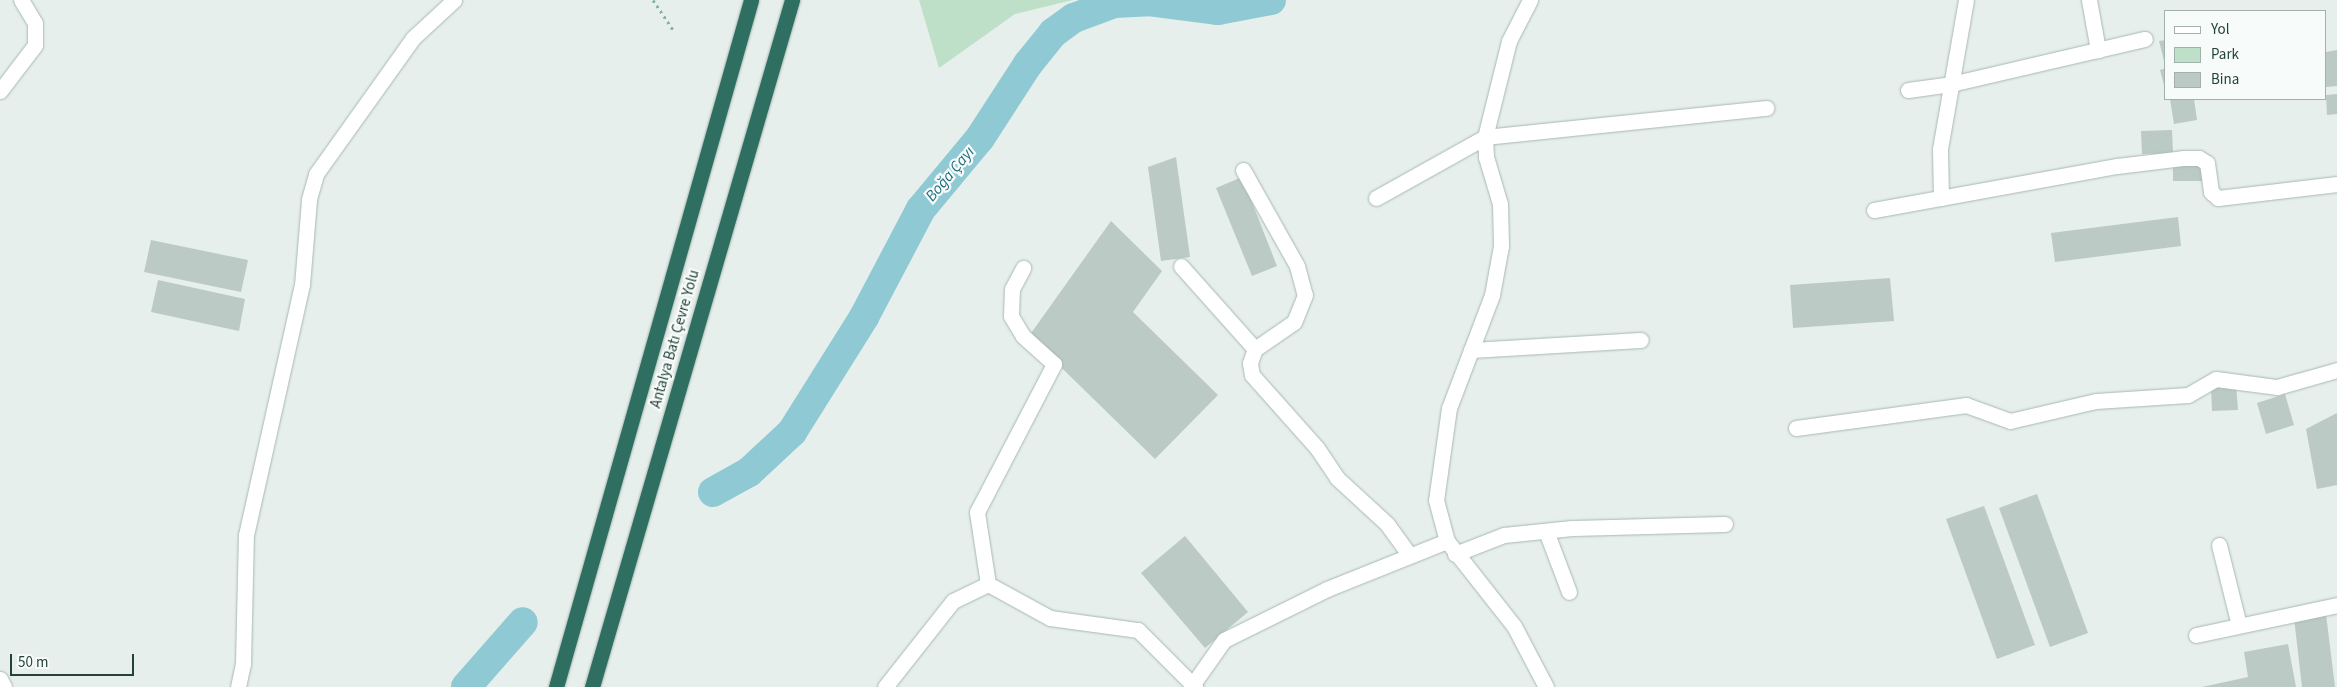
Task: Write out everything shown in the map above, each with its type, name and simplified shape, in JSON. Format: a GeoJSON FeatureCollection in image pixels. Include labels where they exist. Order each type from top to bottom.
{"type":"FeatureCollection","features":[{"type":"Feature","properties":{"kind":"highway","name":"Antalya Batı Çevre Yolu"},"geometry":{"type":"LineString","coordinates":[[556,687],[751,0]]}},
{"type":"Feature","properties":{"kind":"highway","name":"Antalya Batı Çevre Yolu"},"geometry":{"type":"LineString","coordinates":[[592,687],[792,0]]}},
{"type":"Feature","properties":{"kind":"street"},"geometry":{"type":"LineString","coordinates":[[0,92],[35,44],[34,23],[21,0]]}},
{"type":"Feature","properties":{"kind":"street"},"geometry":{"type":"LineString","coordinates":[[238,687],[243,664],[246,535],[302,285],[309,199],[316,174],[413,38],[454,0]]}},
{"type":"Feature","properties":{"kind":"street"},"geometry":{"type":"LineString","coordinates":[[1530,0],[1509,41],[1485,137],[1486,157],[1500,204],[1501,246],[1492,295],[1449,408],[1436,500],[1451,548],[1514,626],[1546,687]]}},
{"type":"Feature","properties":{"kind":"street"},"geometry":{"type":"LineString","coordinates":[[1941,198],[1940,149],[1966,0]]}},
{"type":"Feature","properties":{"kind":"street"},"geometry":{"type":"LineString","coordinates":[[2089,0],[2098,50]]}},
{"type":"Feature","properties":{"kind":"street"},"geometry":{"type":"LineString","coordinates":[[1908,90],[1951,84],[2145,40]]}},
{"type":"Feature","properties":{"kind":"street"},"geometry":{"type":"LineString","coordinates":[[1376,198],[1485,137],[1767,108]]}},
{"type":"Feature","properties":{"kind":"street"},"geometry":{"type":"LineString","coordinates":[[1874,210],[2117,166],[2183,158],[2199,158],[2207,163],[2212,192],[2218,198],[2337,184]]}},
{"type":"Feature","properties":{"kind":"street"},"geometry":{"type":"LineString","coordinates":[[1243,170],[1297,266],[1305,295],[1294,322],[1254,349],[1250,363],[1252,375],[1317,448],[1336,478],[1387,524],[1410,556]]}},
{"type":"Feature","properties":{"kind":"street"},"geometry":{"type":"LineString","coordinates":[[1181,266],[1254,349]]}},
{"type":"Feature","properties":{"kind":"street"},"geometry":{"type":"LineString","coordinates":[[988,584],[977,512],[1054,364],[1023,336],[1011,316],[1012,289],[1023,268]]}},
{"type":"Feature","properties":{"kind":"street"},"geometry":{"type":"LineString","coordinates":[[1471,350],[1641,340]]}},
{"type":"Feature","properties":{"kind":"street"},"geometry":{"type":"LineString","coordinates":[[1796,428],[1966,405],[2010,421],[2096,401],[2188,396],[2216,379],[2277,387],[2337,370]]}},
{"type":"Feature","properties":{"kind":"street"},"geometry":{"type":"LineString","coordinates":[[988,584],[1050,618],[1138,630],[1194,686],[1224,640],[1327,590],[1410,556],[1504,535],[1546,531],[1725,524]]}},
{"type":"Feature","properties":{"kind":"street"},"geometry":{"type":"LineString","coordinates":[[1546,531],[1569,592]]}},
{"type":"Feature","properties":{"kind":"street"},"geometry":{"type":"LineString","coordinates":[[2219,546],[2239,625]]}},
{"type":"Feature","properties":{"kind":"street"},"geometry":{"type":"LineString","coordinates":[[885,687],[953,601],[988,584]]}},
{"type":"Feature","properties":{"kind":"street"},"geometry":{"type":"LineString","coordinates":[[2196,634],[2337,605]]}},
{"type":"Feature","properties":{"kind":"street"},"geometry":{"type":"LineString","coordinates":[[0,678],[4,687]]}},
{"type":"Feature","properties":{"kind":"path"},"geometry":{"type":"LineString","coordinates":[[653,0],[674,31]]}},
{"type":"Feature","properties":{"kind":"green space"},"geometry":{"type":"Polygon","coordinates":[[[919,0],[1073,0],[1015,14],[939,68],[919,0]]]}},
{"type":"Feature","properties":{"kind":"building"},"geometry":{"type":"Polygon","coordinates":[[[2164,40],[2164,61],[2159,41],[2164,40]]]}},
{"type":"Feature","properties":{"kind":"building"},"geometry":{"type":"Polygon","coordinates":[[[2337,50],[2337,86],[2327,87],[2327,52],[2337,50]]]}},
{"type":"Feature","properties":{"kind":"building"},"geometry":{"type":"Polygon","coordinates":[[[2164,69],[2164,85],[2160,70],[2164,69]]]}},
{"type":"Feature","properties":{"kind":"building"},"geometry":{"type":"Polygon","coordinates":[[[2337,94],[2337,114],[2327,115],[2327,95],[2337,94]]]}},
{"type":"Feature","properties":{"kind":"building"},"geometry":{"type":"Polygon","coordinates":[[[2170,100],[2194,100],[2197,120],[2174,124],[2170,100]]]}},
{"type":"Feature","properties":{"kind":"building"},"geometry":{"type":"Polygon","coordinates":[[[2172,130],[2173,153],[2142,154],[2141,131],[2172,130]]]}},
{"type":"Feature","properties":{"kind":"building"},"geometry":{"type":"Polygon","coordinates":[[[1176,157],[1190,257],[1161,261],[1148,167],[1176,157]]]}},
{"type":"Feature","properties":{"kind":"building"},"geometry":{"type":"Polygon","coordinates":[[[2173,165],[2205,165],[2205,181],[2173,181],[2173,165]]]}},
{"type":"Feature","properties":{"kind":"building"},"geometry":{"type":"Polygon","coordinates":[[[1242,177],[1277,266],[1252,276],[1216,188],[1242,177]]]}},
{"type":"Feature","properties":{"kind":"building"},"geometry":{"type":"Polygon","coordinates":[[[2178,217],[2181,246],[2055,262],[2051,233],[2178,217]]]}},
{"type":"Feature","properties":{"kind":"building"},"geometry":{"type":"Polygon","coordinates":[[[1111,221],[1162,271],[1133,312],[1218,395],[1155,459],[1029,336],[1111,221]]]}},
{"type":"Feature","properties":{"kind":"building"},"geometry":{"type":"Polygon","coordinates":[[[151,240],[248,260],[241,292],[144,272],[151,240]]]}},
{"type":"Feature","properties":{"kind":"building"},"geometry":{"type":"Polygon","coordinates":[[[1890,278],[1894,321],[1793,328],[1790,285],[1890,278]]]}},
{"type":"Feature","properties":{"kind":"building"},"geometry":{"type":"Polygon","coordinates":[[[158,280],[245,299],[239,331],[151,312],[158,280]]]}},
{"type":"Feature","properties":{"kind":"building"},"geometry":{"type":"Polygon","coordinates":[[[2236,384],[2238,410],[2212,411],[2211,386],[2236,384]]]}},
{"type":"Feature","properties":{"kind":"building"},"geometry":{"type":"Polygon","coordinates":[[[2285,394],[2294,425],[2266,434],[2257,403],[2285,394]]]}},
{"type":"Feature","properties":{"kind":"building"},"geometry":{"type":"Polygon","coordinates":[[[2337,413],[2337,485],[2317,489],[2306,429],[2337,413]]]}},
{"type":"Feature","properties":{"kind":"building"},"geometry":{"type":"Polygon","coordinates":[[[2037,494],[2088,633],[2050,647],[1999,508],[2037,494]]]}},
{"type":"Feature","properties":{"kind":"building"},"geometry":{"type":"Polygon","coordinates":[[[1984,506],[2035,645],[1997,659],[1946,519],[1984,506]]]}},
{"type":"Feature","properties":{"kind":"building"},"geometry":{"type":"Polygon","coordinates":[[[1185,536],[1248,612],[1205,648],[1141,573],[1185,536]]]}},
{"type":"Feature","properties":{"kind":"building"},"geometry":{"type":"Polygon","coordinates":[[[2326,614],[2335,687],[2302,687],[2294,618],[2326,614]]]}},
{"type":"Feature","properties":{"kind":"building"},"geometry":{"type":"Polygon","coordinates":[[[2288,644],[2296,687],[2202,687],[2248,677],[2244,652],[2288,644]]]}},
{"type":"Feature","properties":{"kind":"waterway","name":"Boğa Çayı"},"geometry":{"type":"LineString","coordinates":[[713,492],[749,472],[792,432],[864,317],[921,209],[980,138],[1028,64],[1053,33],[1074,18],[1114,3],[1149,1],[1218,10],[1271,0]]}},
{"type":"Feature","properties":{"kind":"waterway","name":"Boğa Çayı"},"geometry":{"type":"LineString","coordinates":[[466,687],[523,622]]}}]}
